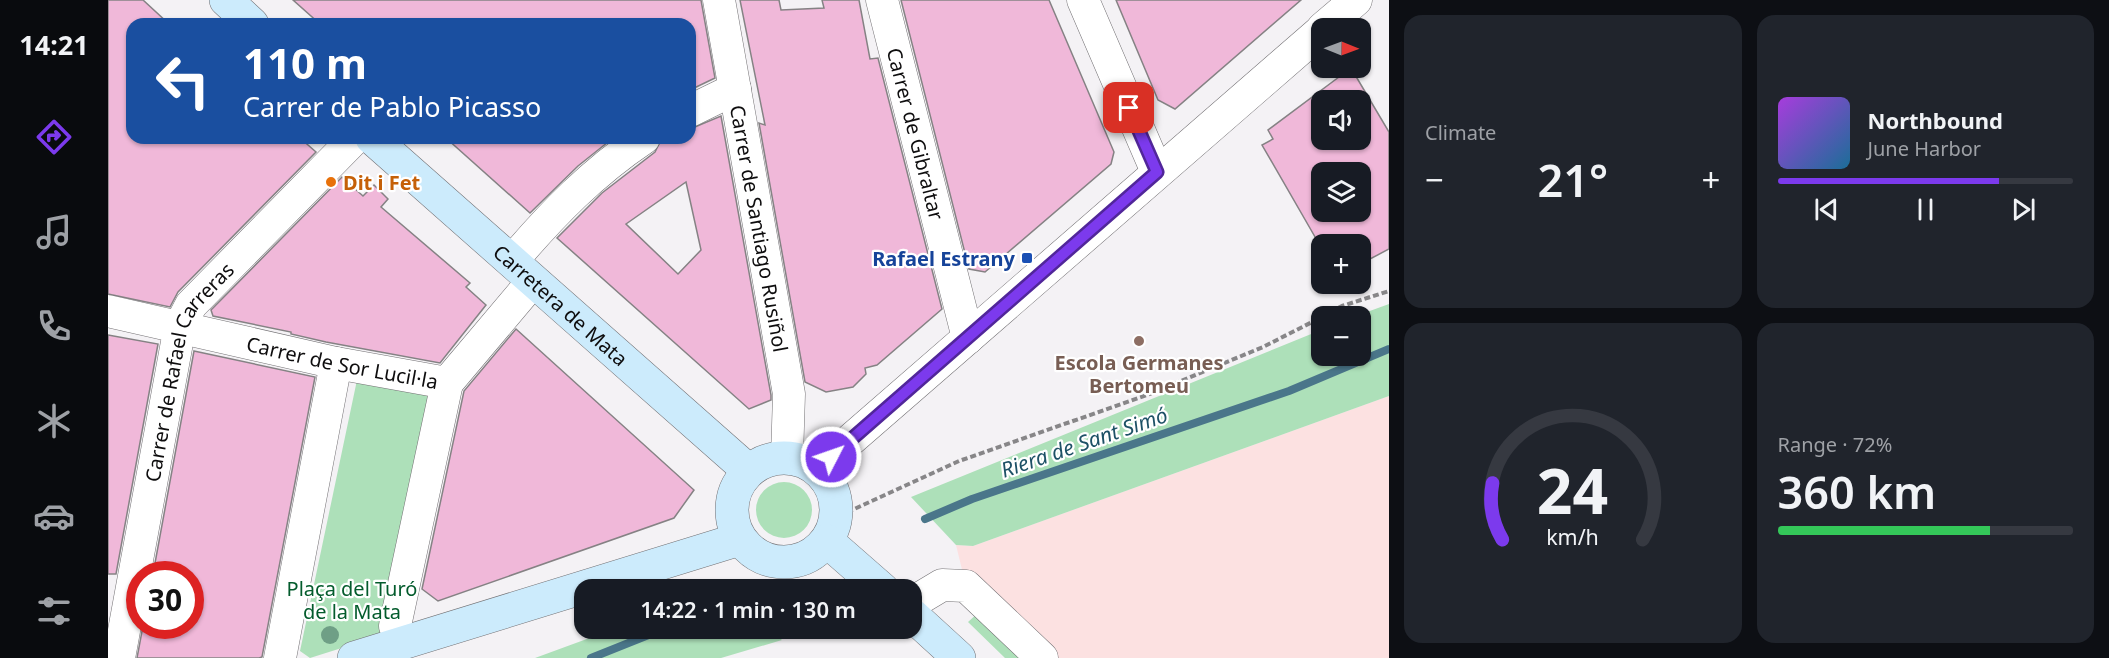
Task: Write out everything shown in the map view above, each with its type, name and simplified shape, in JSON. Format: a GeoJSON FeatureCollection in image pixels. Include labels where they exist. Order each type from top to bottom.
{"type":"FeatureCollection","features":[{"type":"Feature","properties":{"kind":"street"},"geometry":{"type":"LineString","coordinates":[[226,0],[246,18]]}},
{"type":"Feature","properties":{"kind":"street","name":"Carrer de Santiago Rusiñol"},"geometry":{"type":"LineString","coordinates":[[718,0],[802,463]]}},
{"type":"Feature","properties":{"kind":"street","name":"Carrer de Gibraltar"},"geometry":{"type":"LineString","coordinates":[[882,0],[968,338]]}},
{"type":"Feature","properties":{"kind":"street"},"geometry":{"type":"LineString","coordinates":[[1083,0],[1157,172]]}},
{"type":"Feature","properties":{"kind":"street"},"geometry":{"type":"LineString","coordinates":[[1335,18],[1356,0]]}},
{"type":"Feature","properties":{"kind":"street"},"geometry":{"type":"LineString","coordinates":[[802,463],[968,338],[1311,39]]}},
{"type":"Feature","properties":{"kind":"street"},"geometry":{"type":"LineString","coordinates":[[696,108],[735,89]]}},
{"type":"Feature","properties":{"kind":"street","name":"Carrer de Rafael Carreras"},"geometry":{"type":"LineString","coordinates":[[119,658],[180,326],[191,305],[349,144]]}},
{"type":"Feature","properties":{"kind":"street","name":"Carretera de Mata"},"geometry":{"type":"LineString","coordinates":[[379,144],[749,471]]}},
{"type":"Feature","properties":{"kind":"street","name":"Carrer de Sor Lucil·la"},"geometry":{"type":"LineString","coordinates":[[108,311],[336,363],[447,383],[523,271],[558,207],[613,159],[635,144]]}},
{"type":"Feature","properties":{"kind":"street"},"geometry":{"type":"LineString","coordinates":[[280,658],[336,363]]}},
{"type":"Feature","properties":{"kind":"street"},"geometry":{"type":"LineString","coordinates":[[401,644],[395,626],[447,383]]}},
{"type":"Feature","properties":{"kind":"street"},"geometry":{"type":"LineString","coordinates":[[766,460],[802,463],[830,484],[836,501],[831,529],[821,548],[800,560],[777,562],[755,554],[740,539],[731,515],[732,501],[740,480],[766,460]]}},
{"type":"Feature","properties":{"kind":"street"},"geometry":{"type":"LineString","coordinates":[[831,529],[874,579]]}},
{"type":"Feature","properties":{"kind":"street"},"geometry":{"type":"LineString","coordinates":[[354,658],[740,539]]}},
{"type":"Feature","properties":{"kind":"street"},"geometry":{"type":"LineString","coordinates":[[922,597],[942,585],[966,586],[1042,658]]}},
{"type":"Feature","properties":{"kind":"street"},"geometry":{"type":"LineString","coordinates":[[922,624],[959,658]]}},
{"type":"Feature","properties":{"kind":"path"},"geometry":{"type":"LineString","coordinates":[[1342,306],[1389,291]]}},
{"type":"Feature","properties":{"kind":"path"},"geometry":{"type":"LineString","coordinates":[[831,529],[959,462],[1148,395],[1263,347],[1311,323]]}},
{"type":"Feature","properties":{"kind":"shaded area"},"geometry":{"type":"Polygon","coordinates":[[[1389,396],[1389,658],[1042,658],[966,586],[956,545],[973,546],[1389,396]]]}},
{"type":"Feature","properties":{"kind":"green space"},"geometry":{"type":"Polygon","coordinates":[[[1389,304],[1389,396],[973,546],[956,545],[911,497],[1311,334],[1311,366],[1371,366],[1371,311],[1389,304]]]}},
{"type":"Feature","properties":{"kind":"green space","name":"Plaça del Turó de la Mata"},"geometry":{"type":"Polygon","coordinates":[[[357,380],[434,397],[386,634],[310,658],[300,651],[357,380]]]}},
{"type":"Feature","properties":{"kind":"green space"},"geometry":{"type":"Polygon","coordinates":[[[784,482],[795,484],[804,490],[810,499],[812,510],[810,521],[804,530],[795,536],[784,538],[773,536],[764,530],[758,521],[756,510],[758,499],[764,490],[773,484],[784,482]]]}},
{"type":"Feature","properties":{"kind":"green space"},"geometry":{"type":"Polygon","coordinates":[[[979,612],[1031,658],[1005,658],[968,622],[979,612]]]}},
{"type":"Feature","properties":{"kind":"green space"},"geometry":{"type":"Polygon","coordinates":[[[587,639],[782,640],[721,658],[535,658],[587,639]]]}},
{"type":"Feature","properties":{"kind":"building"},"geometry":{"type":"Polygon","coordinates":[[[108,0],[143,0],[162,18],[126,18],[126,144],[307,144],[316,152],[178,292],[170,307],[108,294],[108,0]]]}},
{"type":"Feature","properties":{"kind":"building"},"geometry":{"type":"Polygon","coordinates":[[[293,0],[701,0],[715,78],[696,87],[696,18],[313,18],[293,0]]]}},
{"type":"Feature","properties":{"kind":"building"},"geometry":{"type":"Polygon","coordinates":[[[740,0],[779,0],[781,10],[824,8],[822,0],[859,0],[870,59],[878,58],[942,309],[877,365],[865,368],[866,374],[853,387],[826,392],[805,382],[759,123],[765,125],[740,0]]]}},
{"type":"Feature","properties":{"kind":"building"},"geometry":{"type":"Polygon","coordinates":[[[901,0],[1049,0],[1114,152],[1111,164],[985,272],[969,269],[901,0]]]}},
{"type":"Feature","properties":{"kind":"building"},"geometry":{"type":"Polygon","coordinates":[[[1116,0],[1301,0],[1175,109],[1158,100],[1116,0]]]}},
{"type":"Feature","properties":{"kind":"building"},"geometry":{"type":"Polygon","coordinates":[[[1338,78],[1357,78],[1364,90],[1322,90],[1338,78]]]}},
{"type":"Feature","properties":{"kind":"building"},"geometry":{"type":"Polygon","coordinates":[[[1311,98],[1311,150],[1371,150],[1371,102],[1389,132],[1389,249],[1371,258],[1371,234],[1313,234],[1262,145],[1273,139],[1268,130],[1311,98]]]}},
{"type":"Feature","properties":{"kind":"building"},"geometry":{"type":"Polygon","coordinates":[[[721,116],[771,400],[749,409],[557,238],[602,193],[655,152],[659,144],[696,144],[696,126],[721,116]],[[686,182],[626,224],[678,274],[701,250],[686,182]]]}},
{"type":"Feature","properties":{"kind":"building"},"geometry":{"type":"Polygon","coordinates":[[[453,144],[606,144],[578,166],[530,213],[453,144]]]}},
{"type":"Feature","properties":{"kind":"building"},"geometry":{"type":"Polygon","coordinates":[[[342,177],[363,196],[374,185],[388,199],[381,207],[470,283],[466,287],[486,305],[440,363],[326,342],[291,334],[291,332],[213,316],[211,310],[342,177]]]}},
{"type":"Feature","properties":{"kind":"building"},"geometry":{"type":"Polygon","coordinates":[[[516,329],[694,490],[674,518],[438,601],[422,589],[464,391],[516,329]]]}},
{"type":"Feature","properties":{"kind":"building"},"geometry":{"type":"Polygon","coordinates":[[[108,335],[158,344],[116,574],[108,574],[108,335]]]}},
{"type":"Feature","properties":{"kind":"building"},"geometry":{"type":"Polygon","coordinates":[[[194,351],[315,377],[262,657],[137,658],[141,639],[204,639],[204,561],[155,561],[194,351]]]}},
{"type":"Feature","properties":{"kind":"waterway","name":"Riera de Sant Simó"},"geometry":{"type":"LineString","coordinates":[[925,519],[972,499],[1289,391],[1389,349]]}},
{"type":"Feature","properties":{"kind":"waterway","name":"Riera de Sant Simó"},"geometry":{"type":"LineString","coordinates":[[591,658],[638,639]]}},
{"type":"Feature","properties":{"kind":"place","name":"Dit i Fet"},"geometry":{"type":"Point","coordinates":[331,182]}},
{"type":"Feature","properties":{"kind":"place","name":"Rafael Estrany"},"geometry":{"type":"Point","coordinates":[1027,258]}},
{"type":"Feature","properties":{"kind":"place","name":"Escola Germanes Bertomeu"},"geometry":{"type":"Point","coordinates":[1139,341]}},
{"type":"Feature","properties":{"kind":"route"},"geometry":{"type":"LineString","coordinates":[[831,457],[1157,172],[1129,108]]}}]}
